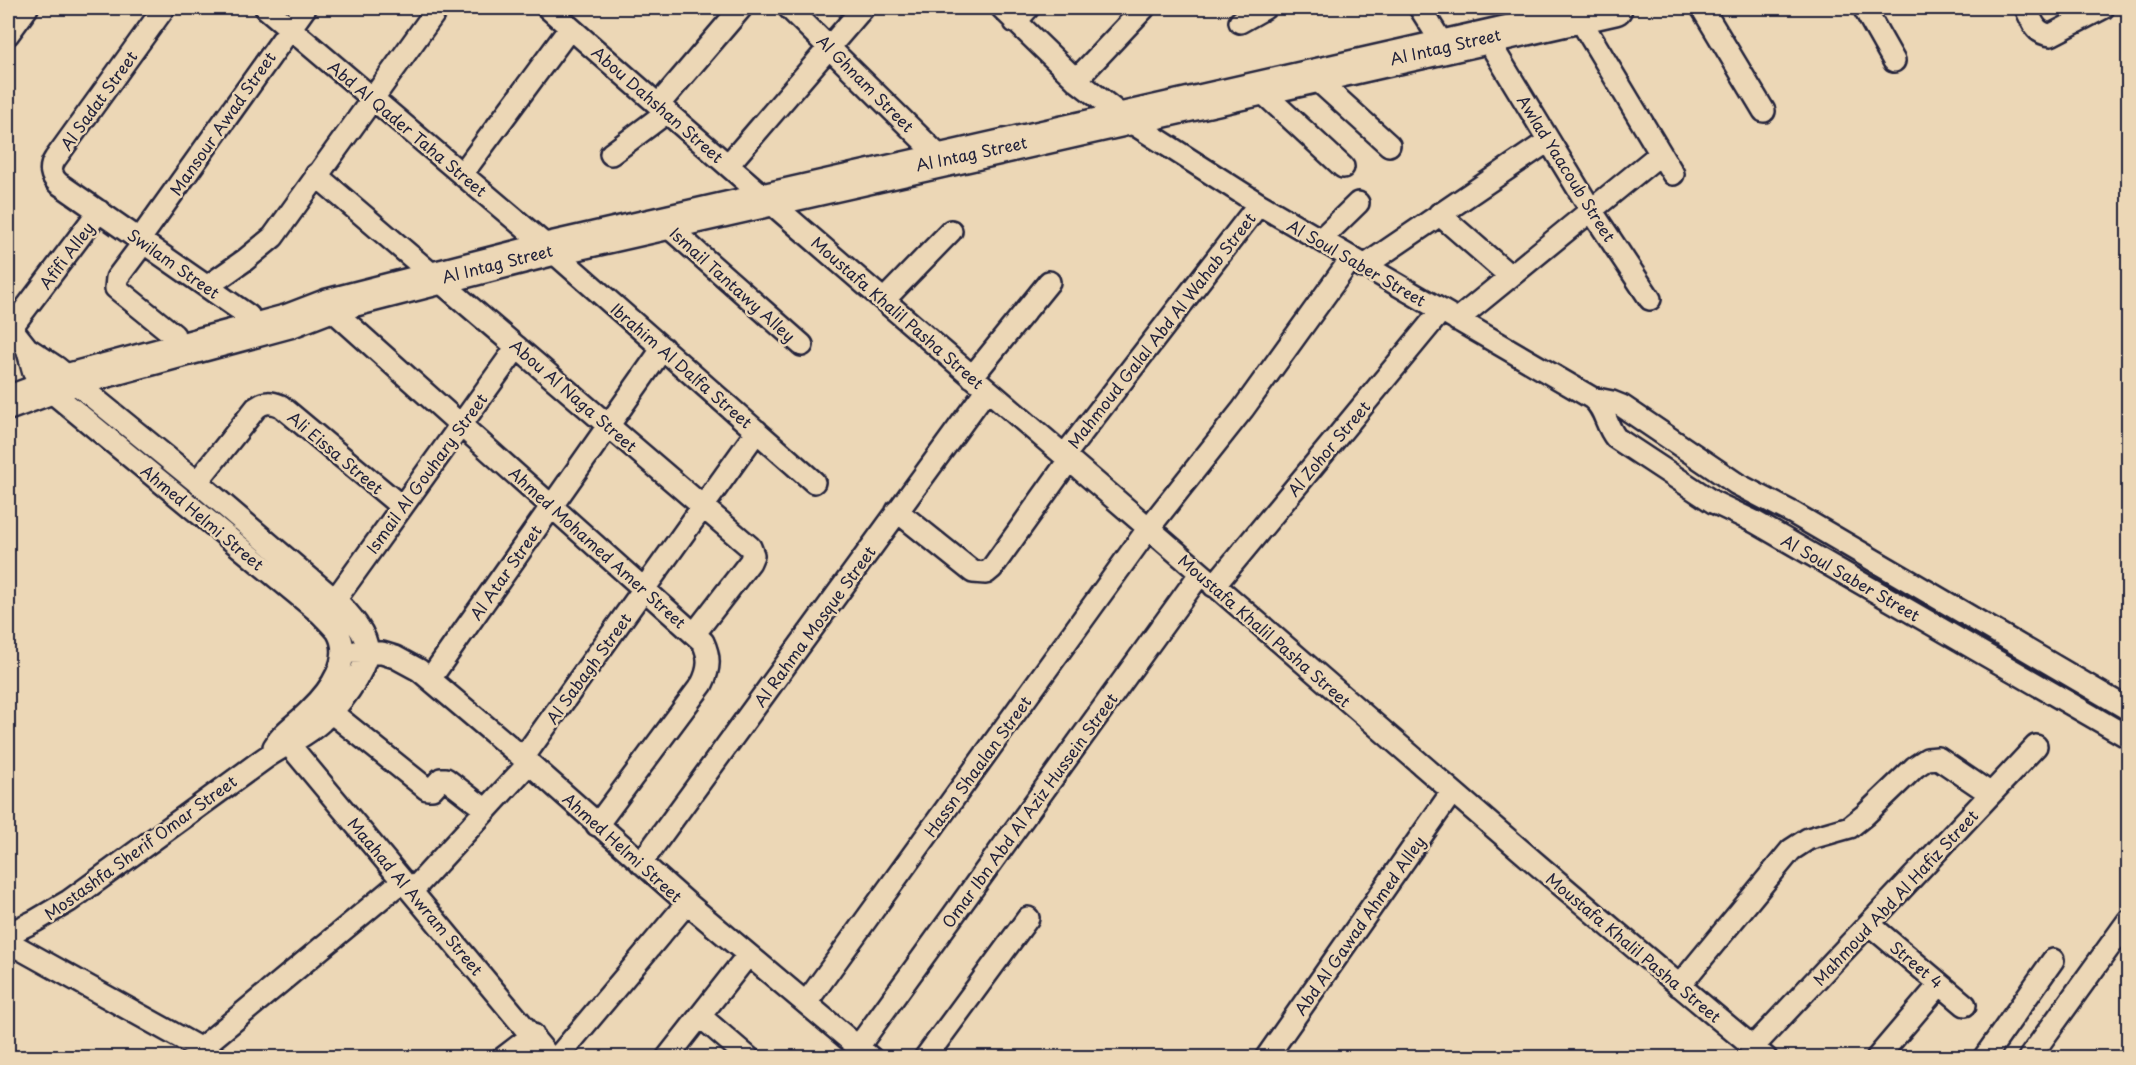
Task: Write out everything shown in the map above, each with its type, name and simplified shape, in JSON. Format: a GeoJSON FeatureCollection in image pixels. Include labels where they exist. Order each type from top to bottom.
{"type":"FeatureCollection","features":[{"type":"Feature","properties":{"kind":"main road","name":"Al Intag Street"},"geometry":{"type":"LineString","coordinates":[[40,373],[290,321],[328,306],[550,249],[1486,37],[1560,15],[1615,8]]}},
{"type":"Feature","properties":{"kind":"main road","name":"Al Intag Street"},"geometry":{"type":"LineString","coordinates":[[8,403],[40,373],[174,335],[285,307],[328,306]]}},
{"type":"Feature","properties":{"kind":"street"},"geometry":{"type":"LineString","coordinates":[[8,31],[27,8]]}},
{"type":"Feature","properties":{"kind":"street","name":"Al Sadat Street"},"geometry":{"type":"LineString","coordinates":[[99,211],[55,180],[51,172],[52,163],[164,8]]}},
{"type":"Feature","properties":{"kind":"street","name":"Abd Al Qader Taha Street"},"geometry":{"type":"LineString","coordinates":[[266,8],[550,249]]}},
{"type":"Feature","properties":{"kind":"street","name":"Mansour Awad Street"},"geometry":{"type":"LineString","coordinates":[[174,335],[116,288],[117,278],[305,8]]}},
{"type":"Feature","properties":{"kind":"street"},"geometry":{"type":"LineString","coordinates":[[208,286],[253,255],[273,237],[438,8]]}},
{"type":"Feature","properties":{"kind":"street","name":"Abou Dahshan Street"},"geometry":{"type":"LineString","coordinates":[[548,8],[768,200]]}},
{"type":"Feature","properties":{"kind":"street"},"geometry":{"type":"LineString","coordinates":[[611,154],[663,108],[741,8]]}},
{"type":"Feature","properties":{"kind":"street","name":"Al Ghnam Street"},"geometry":{"type":"LineString","coordinates":[[789,8],[942,159]]}},
{"type":"Feature","properties":{"kind":"street"},"geometry":{"type":"LineString","coordinates":[[728,165],[863,8]]}},
{"type":"Feature","properties":{"kind":"street"},"geometry":{"type":"LineString","coordinates":[[1076,80],[1144,8]]}},
{"type":"Feature","properties":{"kind":"street"},"geometry":{"type":"LineString","coordinates":[[1240,22],[1265,8]]}},
{"type":"Feature","properties":{"kind":"street"},"geometry":{"type":"LineString","coordinates":[[1420,8],[1444,46]]}},
{"type":"Feature","properties":{"kind":"street"},"geometry":{"type":"LineString","coordinates":[[1702,8],[1764,111]]}},
{"type":"Feature","properties":{"kind":"street"},"geometry":{"type":"LineString","coordinates":[[1864,8],[1894,61]]}},
{"type":"Feature","properties":{"kind":"street"},"geometry":{"type":"LineString","coordinates":[[2026,8],[2037,30],[2051,35],[2103,8]]}},
{"type":"Feature","properties":{"kind":"street","name":"Al Soul Saber Street"},"geometry":{"type":"LineString","coordinates":[[1015,12],[1076,80],[1126,119],[1258,204],[1592,398],[1603,410],[1611,432],[1616,438],[1707,498],[1755,522],[2128,737]]}},
{"type":"Feature","properties":{"kind":"street"},"geometry":{"type":"LineString","coordinates":[[1560,15],[1673,174]]}},
{"type":"Feature","properties":{"kind":"street"},"geometry":{"type":"LineString","coordinates":[[462,174],[570,28]]}},
{"type":"Feature","properties":{"kind":"street","name":"Awlad Yaacoub Street"},"geometry":{"type":"LineString","coordinates":[[1486,37],[1591,210],[1650,299]]}},
{"type":"Feature","properties":{"kind":"street"},"geometry":{"type":"LineString","coordinates":[[1313,76],[1389,146]]}},
{"type":"Feature","properties":{"kind":"street"},"geometry":{"type":"LineString","coordinates":[[1259,89],[1343,167]]}},
{"type":"Feature","properties":{"kind":"street","name":"Hassn Shaalan Street"},"geometry":{"type":"LineString","coordinates":[[806,1003],[1148,529],[1357,263],[1439,214],[1548,141]]}},
{"type":"Feature","properties":{"kind":"street","name":"Al Zohor Street"},"geometry":{"type":"LineString","coordinates":[[1207,580],[1449,315],[1510,276],[1660,154]]}},
{"type":"Feature","properties":{"kind":"street","name":"Abou Al Naga Street"},"geometry":{"type":"LineString","coordinates":[[316,175],[747,544],[753,555],[750,562],[695,633]]}},
{"type":"Feature","properties":{"kind":"street","name":"Moustafa Khalil Pasha Street"},"geometry":{"type":"LineString","coordinates":[[768,200],[1452,792],[1679,986],[1760,1052]]}},
{"type":"Feature","properties":{"kind":"street"},"geometry":{"type":"LineString","coordinates":[[1320,240],[1358,203]]}},
{"type":"Feature","properties":{"kind":"street","name":"Mahmoud Galal Abd Al Wahab Street"},"geometry":{"type":"LineString","coordinates":[[897,511],[973,572],[986,573],[992,568],[1067,458],[1258,204]]}},
{"type":"Feature","properties":{"kind":"street","name":"Swilam Street"},"geometry":{"type":"LineString","coordinates":[[99,211],[249,316]]}},
{"type":"Feature","properties":{"kind":"street","name":"Afifi Alley"},"geometry":{"type":"LineString","coordinates":[[9,326],[99,211]]}},
{"type":"Feature","properties":{"kind":"street"},"geometry":{"type":"LineString","coordinates":[[1439,214],[1510,276]]}},
{"type":"Feature","properties":{"kind":"street","name":"Ismail Tantawy Alley"},"geometry":{"type":"LineString","coordinates":[[664,223],[802,345]]}},
{"type":"Feature","properties":{"kind":"street"},"geometry":{"type":"LineString","coordinates":[[884,300],[951,231]]}},
{"type":"Feature","properties":{"kind":"street","name":"Ibrahim Al Dalfa Street"},"geometry":{"type":"LineString","coordinates":[[550,249],[814,482]]}},
{"type":"Feature","properties":{"kind":"street","name":"Al Rahma Mosque Street"},"geometry":{"type":"LineString","coordinates":[[641,863],[897,511],[979,383],[1049,282]]}},
{"type":"Feature","properties":{"kind":"street","name":"Ahmed Mohamed Amer Street"},"geometry":{"type":"LineString","coordinates":[[328,306],[703,642],[709,663],[708,674],[597,825]]}},
{"type":"Feature","properties":{"kind":"street"},"geometry":{"type":"LineString","coordinates":[[9,326],[40,373]]}},
{"type":"Feature","properties":{"kind":"street","name":"Ismail Al Gouhary Street"},"geometry":{"type":"LineString","coordinates":[[335,600],[518,347]]}},
{"type":"Feature","properties":{"kind":"street","name":"Al Atar Street"},"geometry":{"type":"LineString","coordinates":[[429,678],[663,348]]}},
{"type":"Feature","properties":{"kind":"street","name":"Ahmed Helmi Street"},"geometry":{"type":"LineString","coordinates":[[40,373],[197,482],[335,600],[353,619],[364,640],[367,652]]}},
{"type":"Feature","properties":{"kind":"street","name":"Ahmed Helmi Street"},"geometry":{"type":"LineString","coordinates":[[40,373],[321,614],[336,630],[343,652],[389,655],[408,662],[429,678],[687,903],[865,1052]]}},
{"type":"Feature","properties":{"kind":"street","name":"Al Soul Saber Street"},"geometry":{"type":"LineString","coordinates":[[1592,398],[1622,406],[1737,484],[1793,513],[2128,709]]}},
{"type":"Feature","properties":{"kind":"street","name":"Ali Eissa Street"},"geometry":{"type":"LineString","coordinates":[[197,482],[256,408],[264,403],[273,403],[281,406],[402,507]]}},
{"type":"Feature","properties":{"kind":"street","name":"Al Sabagh Street"},"geometry":{"type":"LineString","coordinates":[[209,1053],[407,886],[486,810],[526,761],[757,431]]}},
{"type":"Feature","properties":{"kind":"street","name":"Omar Ibn Abd Al Aziz Hussein Street"},"geometry":{"type":"LineString","coordinates":[[865,1052],[1207,580]]}},
{"type":"Feature","properties":{"kind":"street","name":"Mostashfa Sherif Omar Street"},"geometry":{"type":"LineString","coordinates":[[8,934],[69,902],[270,754],[285,740],[327,690],[340,665],[343,652]]}},
{"type":"Feature","properties":{"kind":"street","name":"Mostashfa Sherif Omar Street"},"geometry":{"type":"LineString","coordinates":[[285,740],[307,734],[331,712],[350,689],[367,652]]}},
{"type":"Feature","properties":{"kind":"street"},"geometry":{"type":"LineString","coordinates":[[331,712],[427,789],[434,787],[441,779],[446,779],[486,810]]}},
{"type":"Feature","properties":{"kind":"street","name":"Maahad Al Awram Street"},"geometry":{"type":"LineString","coordinates":[[285,740],[550,1058]]}},
{"type":"Feature","properties":{"kind":"street","name":"Mahmoud Abd Al Hafiz Street"},"geometry":{"type":"LineString","coordinates":[[1760,1052],[1869,924],[2036,746]]}},
{"type":"Feature","properties":{"kind":"street"},"geometry":{"type":"LineString","coordinates":[[1679,986],[1791,850],[1808,838],[1850,827],[1915,767],[1927,759],[1938,758],[1991,794]]}},
{"type":"Feature","properties":{"kind":"street","name":"Abd Al Gawad Ahmed Alley"},"geometry":{"type":"LineString","coordinates":[[1266,1058],[1452,792]]}},
{"type":"Feature","properties":{"kind":"street"},"geometry":{"type":"LineString","coordinates":[[557,1058],[687,903]]}},
{"type":"Feature","properties":{"kind":"street"},"geometry":{"type":"LineString","coordinates":[[925,1058],[1028,918]]}},
{"type":"Feature","properties":{"kind":"street"},"geometry":{"type":"LineString","coordinates":[[2029,1058],[2128,921]]}},
{"type":"Feature","properties":{"kind":"street","name":"Street 4"},"geometry":{"type":"LineString","coordinates":[[1869,924],[1965,1005]]}},
{"type":"Feature","properties":{"kind":"street"},"geometry":{"type":"LineString","coordinates":[[8,942],[209,1053]]}},
{"type":"Feature","properties":{"kind":"street"},"geometry":{"type":"LineString","coordinates":[[667,1058],[748,955]]}},
{"type":"Feature","properties":{"kind":"street"},"geometry":{"type":"LineString","coordinates":[[1984,1058],[2053,960]]}},
{"type":"Feature","properties":{"kind":"street"},"geometry":{"type":"LineString","coordinates":[[1877,1058],[1940,984]]}},
{"type":"Feature","properties":{"kind":"street"},"geometry":{"type":"LineString","coordinates":[[700,1016],[749,1058]]}},
{"type":"Feature","properties":{"kind":"street"},"geometry":{"type":"LineString","coordinates":[[503,1058],[533,1035]]}}]}
